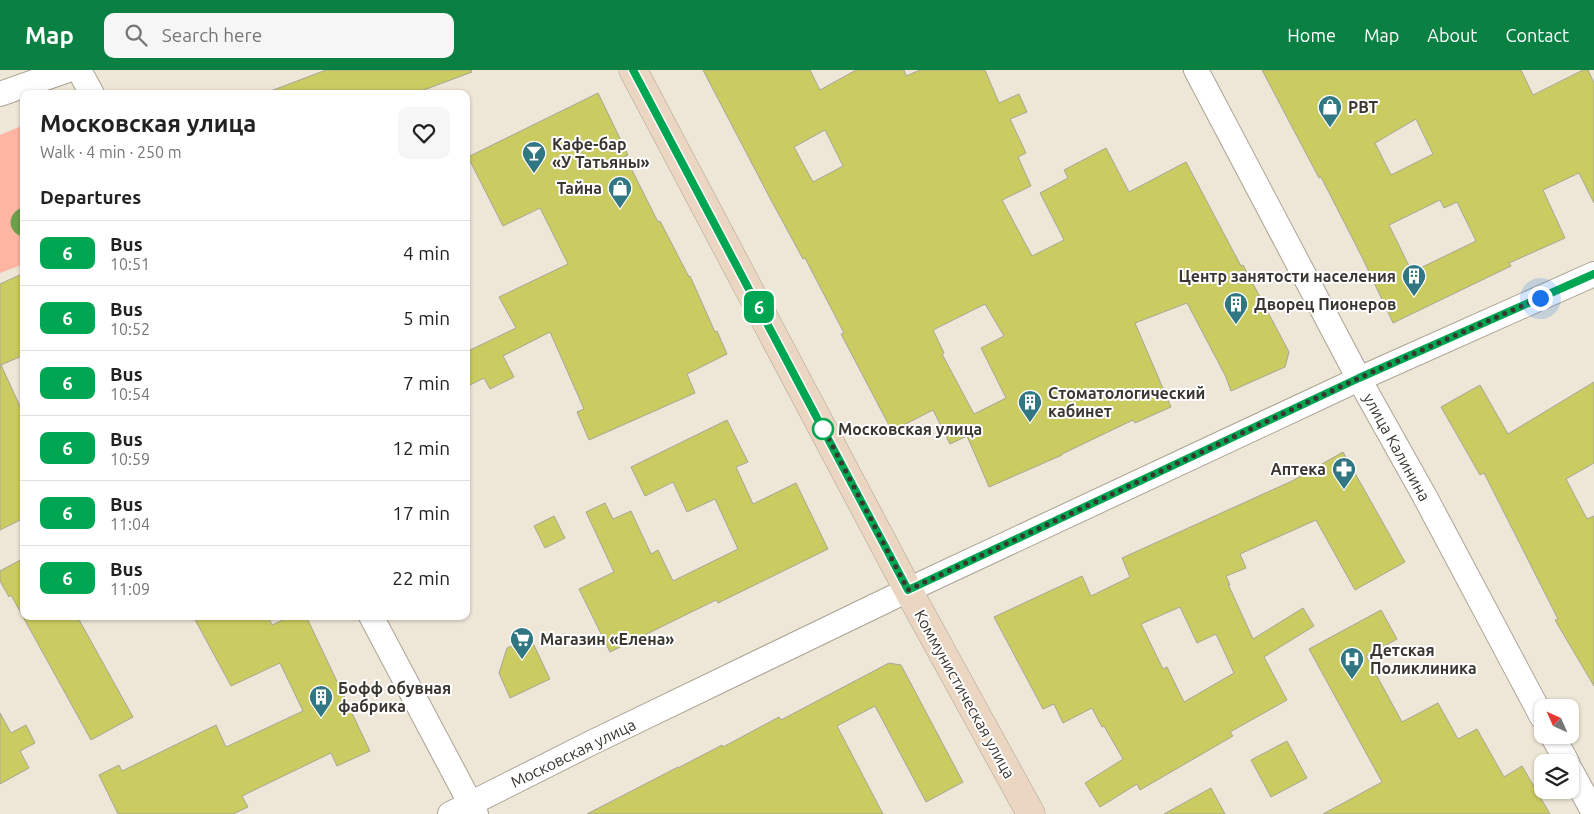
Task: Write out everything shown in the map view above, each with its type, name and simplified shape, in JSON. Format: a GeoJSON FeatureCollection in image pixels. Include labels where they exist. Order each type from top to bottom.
{"type":"FeatureCollection","features":[{"type":"Feature","properties":{"kind":"main road","name":"Коммунистическая улица"},"geometry":{"type":"LineString","coordinates":[[633,70],[908,590],[1031,814]]}},
{"type":"Feature","properties":{"kind":"street"},"geometry":{"type":"LineString","coordinates":[[0,94],[68,70]]}},
{"type":"Feature","properties":{"kind":"street"},"geometry":{"type":"LineString","coordinates":[[79,70],[90,90]]}},
{"type":"Feature","properties":{"kind":"street","name":"улица Калинина"},"geometry":{"type":"LineString","coordinates":[[1196,70],[1359,378],[1424,495],[1534,702]]}},
{"type":"Feature","properties":{"kind":"street","name":"Московская улица"},"geometry":{"type":"LineString","coordinates":[[450,814],[474,809],[593,742],[908,590],[1359,378],[1594,274]]}},
{"type":"Feature","properties":{"kind":"street"},"geometry":{"type":"LineString","coordinates":[[373,620],[474,809]]}},
{"type":"Feature","properties":{"kind":"street"},"geometry":{"type":"LineString","coordinates":[[1579,786],[1594,814]]}},
{"type":"Feature","properties":{"kind":"shaded area"},"geometry":{"type":"Polygon","coordinates":[[[20,127],[20,266],[0,273],[0,135],[20,127]]]}},
{"type":"Feature","properties":{"kind":"shaded area"},"geometry":{"type":"Polygon","coordinates":[[[20,209],[20,236],[11,227],[10,222],[14,213],[20,209]]]}},
{"type":"Feature","properties":{"kind":"building"},"geometry":{"type":"Polygon","coordinates":[[[326,70],[471,70],[472,72],[424,90],[273,90],[326,70]]]}},
{"type":"Feature","properties":{"kind":"building"},"geometry":{"type":"Polygon","coordinates":[[[703,70],[810,70],[820,90],[856,70],[904,70],[906,76],[920,70],[985,70],[999,103],[1019,94],[1027,112],[1010,119],[1026,153],[1018,157],[1031,186],[1002,200],[1032,256],[1064,240],[1040,193],[1068,178],[1064,170],[1106,148],[1129,192],[1186,162],[1289,352],[1285,367],[1231,391],[1225,375],[1187,303],[1135,323],[1171,407],[1135,423],[1133,420],[1062,455],[989,487],[967,436],[950,444],[933,410],[892,431],[841,334],[844,333],[805,258],[803,259],[703,70]],[[825,130],[794,147],[813,182],[843,166],[825,130]],[[985,304],[933,330],[944,353],[942,354],[974,414],[1006,398],[981,348],[1004,336],[985,304]]]}},
{"type":"Feature","properties":{"kind":"building"},"geometry":{"type":"Polygon","coordinates":[[[1262,70],[1521,70],[1533,95],[1583,70],[1588,70],[1594,83],[1594,203],[1579,173],[1543,190],[1565,238],[1509,263],[1511,266],[1393,323],[1363,259],[1321,177],[1319,178],[1262,70]],[[1416,119],[1375,143],[1391,175],[1433,154],[1416,119]],[[1440,200],[1389,225],[1412,272],[1476,241],[1457,202],[1444,208],[1440,200]]]}},
{"type":"Feature","properties":{"kind":"building"},"geometry":{"type":"Polygon","coordinates":[[[598,93],[628,155],[625,156],[658,222],[660,221],[690,276],[727,354],[687,374],[695,393],[589,440],[577,412],[584,409],[550,332],[503,356],[514,377],[490,389],[484,378],[470,385],[470,350],[516,328],[499,297],[568,264],[540,208],[503,226],[470,161],[470,156],[598,93]]]}},
{"type":"Feature","properties":{"kind":"building"},"geometry":{"type":"Polygon","coordinates":[[[20,275],[20,357],[1,365],[20,406],[20,520],[0,530],[0,284],[20,275]]]}},
{"type":"Feature","properties":{"kind":"building"},"geometry":{"type":"Polygon","coordinates":[[[1594,382],[1594,463],[1566,479],[1587,519],[1594,516],[1594,686],[1555,620],[1558,619],[1484,473],[1480,475],[1441,407],[1480,385],[1508,434],[1594,382]]]}},
{"type":"Feature","properties":{"kind":"building"},"geometry":{"type":"Polygon","coordinates":[[[727,420],[748,462],[736,467],[753,504],[796,483],[828,549],[718,603],[716,600],[610,652],[579,589],[614,572],[586,512],[605,503],[613,519],[631,511],[651,554],[658,550],[673,581],[738,549],[715,499],[687,512],[673,482],[645,496],[631,467],[727,420]]]}},
{"type":"Feature","properties":{"kind":"building"},"geometry":{"type":"Polygon","coordinates":[[[1343,452],[1405,562],[1355,590],[1316,520],[1240,554],[1246,568],[1226,576],[1253,639],[1303,608],[1314,626],[1264,657],[1287,700],[1230,732],[1233,736],[1140,790],[1137,784],[1100,807],[1085,783],[1123,759],[1092,708],[1063,723],[1054,704],[1043,709],[994,617],[1082,576],[1091,596],[1130,577],[1122,558],[1292,481],[1343,452]],[[1180,607],[1141,624],[1163,669],[1167,667],[1184,702],[1234,673],[1216,634],[1197,643],[1180,607]]]}},
{"type":"Feature","properties":{"kind":"building"},"geometry":{"type":"Polygon","coordinates":[[[554,516],[565,538],[545,548],[534,526],[554,516]]]}},
{"type":"Feature","properties":{"kind":"building"},"geometry":{"type":"Polygon","coordinates":[[[20,560],[20,611],[0,581],[0,571],[20,560]]]}},
{"type":"Feature","properties":{"kind":"building"},"geometry":{"type":"Polygon","coordinates":[[[1381,610],[1397,639],[1366,656],[1402,722],[1438,703],[1458,739],[1477,729],[1504,777],[1522,766],[1534,787],[1534,799],[1541,799],[1550,814],[1323,814],[1382,782],[1309,649],[1381,610]]]}},
{"type":"Feature","properties":{"kind":"building"},"geometry":{"type":"Polygon","coordinates":[[[25,620],[79,620],[133,717],[91,740],[25,620]]]}},
{"type":"Feature","properties":{"kind":"building","name":"Бофф обувная фабрика"},"geometry":{"type":"Polygon","coordinates":[[[195,620],[270,620],[272,625],[283,620],[308,620],[370,751],[337,766],[331,753],[242,796],[248,807],[233,814],[118,814],[99,775],[119,765],[122,771],[216,725],[226,747],[303,711],[280,663],[231,686],[195,620]]]}},
{"type":"Feature","properties":{"kind":"building","name":"Магазин «Елена»"},"geometry":{"type":"Polygon","coordinates":[[[531,639],[550,679],[510,698],[499,673],[507,648],[531,639]]]}},
{"type":"Feature","properties":{"kind":"building"},"geometry":{"type":"Polygon","coordinates":[[[889,663],[901,665],[963,782],[926,802],[875,706],[837,726],[883,814],[587,814],[722,745],[723,747],[779,717],[781,720],[889,663]]]}},
{"type":"Feature","properties":{"kind":"building"},"geometry":{"type":"Polygon","coordinates":[[[0,713],[11,733],[26,725],[35,743],[20,751],[29,768],[0,784],[0,713]]]}},
{"type":"Feature","properties":{"kind":"building"},"geometry":{"type":"Polygon","coordinates":[[[1287,741],[1307,778],[1271,797],[1251,760],[1287,741]]]}},
{"type":"Feature","properties":{"kind":"building"},"geometry":{"type":"Polygon","coordinates":[[[1211,788],[1225,814],[1164,814],[1211,788]]]}},
{"type":"Feature","properties":{"kind":"bus line","name":"6"},"geometry":{"type":"LineString","coordinates":[[633,70],[908,590],[1359,378],[1594,274]]}},
{"type":"Feature","properties":{"kind":"place","name":"РВТ"},"geometry":{"type":"Point","coordinates":[1330,128]}},
{"type":"Feature","properties":{"kind":"place","name":"Кафе-бар «У Татьяны»"},"geometry":{"type":"Point","coordinates":[534,174]}},
{"type":"Feature","properties":{"kind":"place","name":"Тайна"},"geometry":{"type":"Point","coordinates":[620,209]}},
{"type":"Feature","properties":{"kind":"place","name":"Центр занятости населения"},"geometry":{"type":"Point","coordinates":[1414,297]}},
{"type":"Feature","properties":{"kind":"place","name":"Дворец Пионеров"},"geometry":{"type":"Point","coordinates":[1236,325]}},
{"type":"Feature","properties":{"kind":"place","name":"Стоматологический кабинет"},"geometry":{"type":"Point","coordinates":[1030,423]}},
{"type":"Feature","properties":{"kind":"place","name":"Московская улица"},"geometry":{"type":"Point","coordinates":[823,429]}},
{"type":"Feature","properties":{"kind":"place","name":"Аптека"},"geometry":{"type":"Point","coordinates":[1344,490]}},
{"type":"Feature","properties":{"kind":"place","name":"Магазин «Елена»"},"geometry":{"type":"Point","coordinates":[522,660]}},
{"type":"Feature","properties":{"kind":"place","name":"Детская Поликлиника"},"geometry":{"type":"Point","coordinates":[1352,680]}},
{"type":"Feature","properties":{"kind":"place","name":"Бофф обувная фабрика"},"geometry":{"type":"Point","coordinates":[321,718]}},
{"type":"Feature","properties":{"kind":"route"},"geometry":{"type":"LineString","coordinates":[[823,429],[822,426],[908,590],[1359,378],[1540,298]]}}]}
